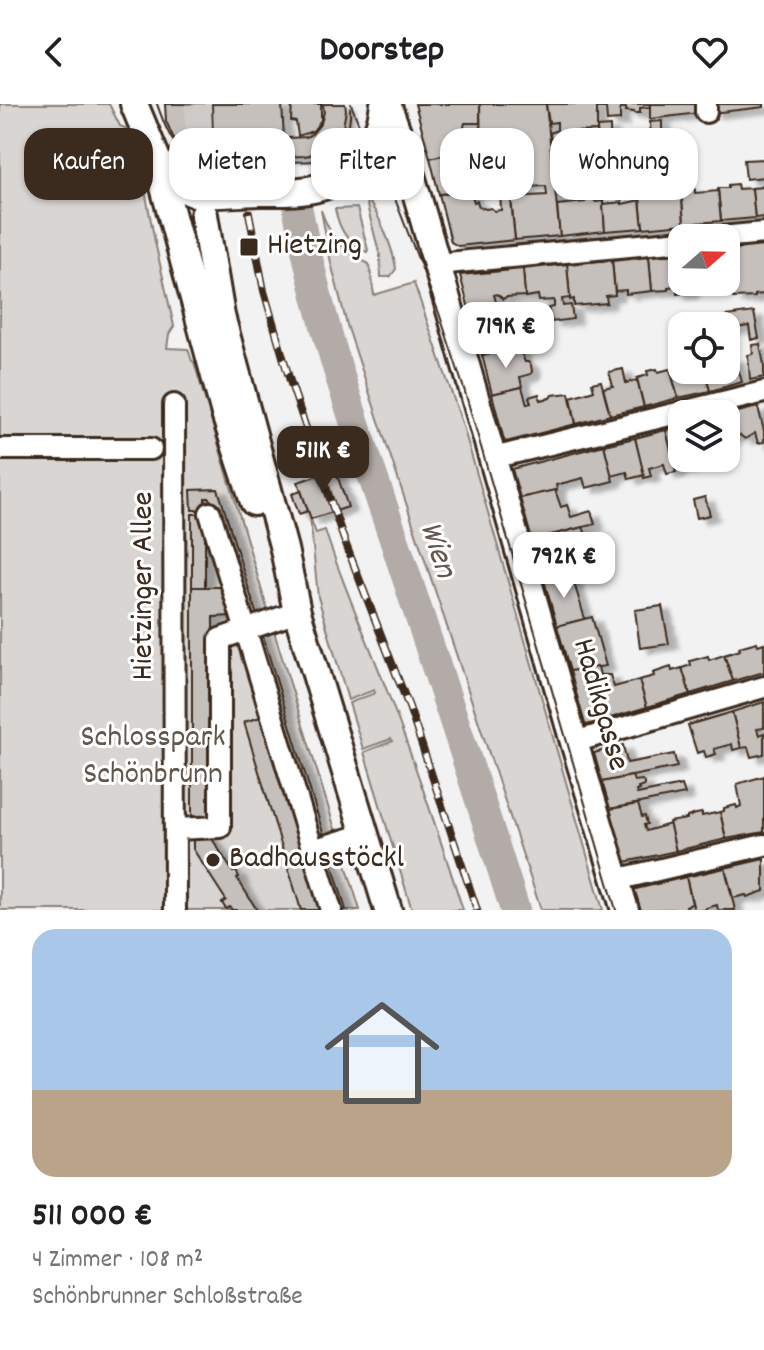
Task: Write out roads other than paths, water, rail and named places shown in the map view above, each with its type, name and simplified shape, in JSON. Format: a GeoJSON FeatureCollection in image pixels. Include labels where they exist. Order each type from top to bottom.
{"type":"FeatureCollection","features":[{"type":"Feature","properties":{"kind":"main road"},"geometry":{"type":"LineString","coordinates":[[134,104],[156,157],[226,417],[270,551],[297,612]]}},
{"type":"Feature","properties":{"kind":"main road"},"geometry":{"type":"LineString","coordinates":[[156,157],[177,184],[196,194],[300,191],[321,187],[339,180],[361,161],[379,129],[385,104]]}},
{"type":"Feature","properties":{"kind":"main road","name":"Hadikgasse"},"geometry":{"type":"LineString","coordinates":[[385,104],[405,156],[625,910]]}},
{"type":"Feature","properties":{"kind":"main road"},"geometry":{"type":"LineString","coordinates":[[204,215],[214,283],[284,549],[297,612],[388,910]]}},
{"type":"Feature","properties":{"kind":"street"},"geometry":{"type":"LineString","coordinates":[[740,235],[764,233]]}},
{"type":"Feature","properties":{"kind":"street"},"geometry":{"type":"LineString","coordinates":[[437,264],[668,242]]}},
{"type":"Feature","properties":{"kind":"street"},"geometry":{"type":"LineString","coordinates":[[493,458],[764,392]]}},
{"type":"Feature","properties":{"kind":"street","name":"Hietzinger Allee"},"geometry":{"type":"LineString","coordinates":[[174,405],[175,910]]}},
{"type":"Feature","properties":{"kind":"street"},"geometry":{"type":"LineString","coordinates":[[0,449],[151,449]]}},
{"type":"Feature","properties":{"kind":"street"},"geometry":{"type":"LineString","coordinates":[[210,513],[331,910]]}},
{"type":"Feature","properties":{"kind":"street"},"geometry":{"type":"LineString","coordinates":[[175,829],[220,827],[220,639],[297,612]]}},
{"type":"Feature","properties":{"kind":"street"},"geometry":{"type":"LineString","coordinates":[[574,742],[764,687]]}},
{"type":"Feature","properties":{"kind":"street"},"geometry":{"type":"LineString","coordinates":[[312,850],[365,834]]}},
{"type":"Feature","properties":{"kind":"street"},"geometry":{"type":"LineString","coordinates":[[615,880],[764,845]]}},
{"type":"Feature","properties":{"kind":"waterway","name":"Wien"},"geometry":{"type":"LineString","coordinates":[[298,211],[316,294],[340,375],[515,910]]}},
{"type":"Feature","properties":{"kind":"tunnel"},"geometry":{"type":"LineString","coordinates":[[198,104],[204,215]]}},
{"type":"Feature","properties":{"kind":"tram line"},"geometry":{"type":"LineString","coordinates":[[157,104],[176,145],[192,158],[203,162],[354,160],[375,169],[390,186],[439,313],[465,392],[616,910]]}},
{"type":"Feature","properties":{"kind":"tram line"},"geometry":{"type":"LineString","coordinates":[[351,104],[360,128]]}},
{"type":"Feature","properties":{"kind":"tram line"},"geometry":{"type":"LineString","coordinates":[[348,128],[350,108]]}},
{"type":"Feature","properties":{"kind":"railway"},"geometry":{"type":"LineString","coordinates":[[249,213],[264,291],[290,381],[343,537],[409,707],[477,910]]}},
{"type":"Feature","properties":{"kind":"place","name":"Hietzing"},"geometry":{"type":"Point","coordinates":[249,247]}},
{"type":"Feature","properties":{"kind":"place","name":"Badhausstöckl"},"geometry":{"type":"Point","coordinates":[213,860]}},
{"type":"Feature","properties":{"kind":"park label","name":"Schlosspark Schönbrunn"},"geometry":{"type":"Point","coordinates":[153,758]}}]}
